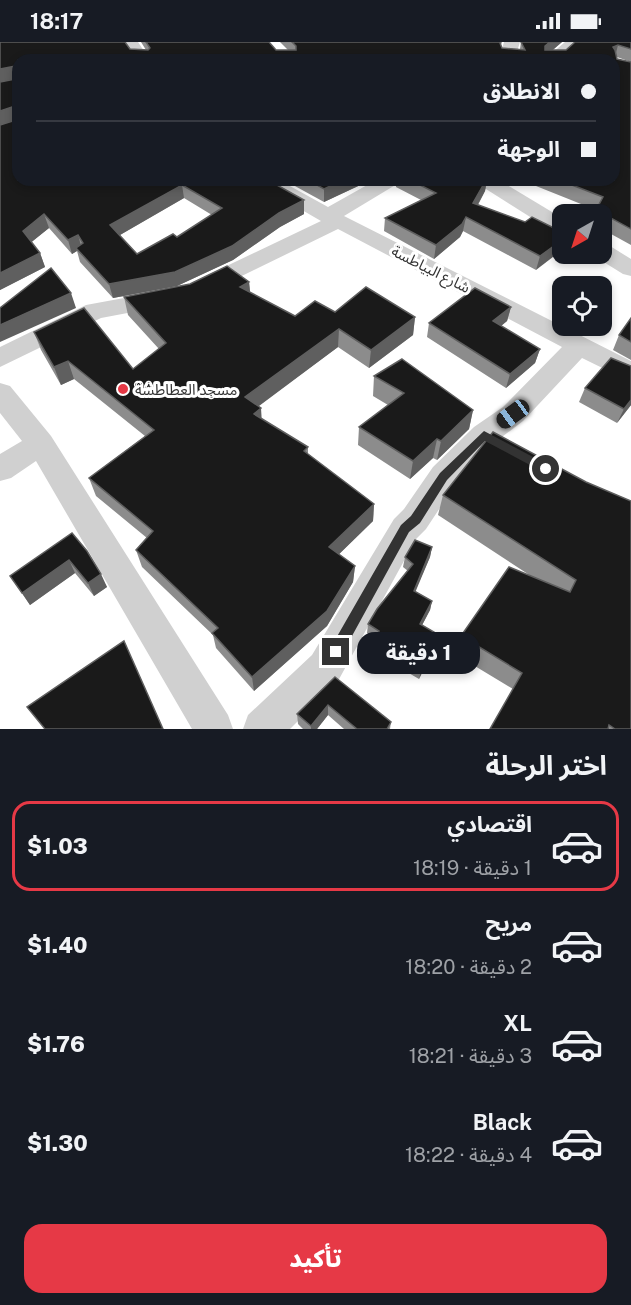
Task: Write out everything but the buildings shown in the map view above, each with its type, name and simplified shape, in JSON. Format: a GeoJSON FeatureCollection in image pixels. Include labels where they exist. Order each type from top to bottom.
{"type":"FeatureCollection","features":[{"type":"Feature","properties":{"kind":"street"},"geometry":{"type":"LineString","coordinates":[[561,54],[574,42]]}},
{"type":"Feature","properties":{"kind":"street","name":"شارع البياطسة"},"geometry":{"type":"LineString","coordinates":[[275,186],[631,372]]}},
{"type":"Feature","properties":{"kind":"street"},"geometry":{"type":"LineString","coordinates":[[0,358],[95,311],[184,295],[333,218],[381,186]]}},
{"type":"Feature","properties":{"kind":"street"},"geometry":{"type":"LineString","coordinates":[[498,186],[552,221]]}},
{"type":"Feature","properties":{"kind":"street"},"geometry":{"type":"LineString","coordinates":[[612,257],[628,266]]}},
{"type":"Feature","properties":{"kind":"street"},"geometry":{"type":"LineString","coordinates":[[262,729],[325,668],[405,529],[416,519],[444,476],[484,435],[513,414],[579,345]]}},
{"type":"Feature","properties":{"kind":"street"},"geometry":{"type":"LineString","coordinates":[[0,393],[41,444],[214,729]]}},
{"type":"Feature","properties":{"kind":"street"},"geometry":{"type":"LineString","coordinates":[[484,435],[515,452]]}},
{"type":"Feature","properties":{"kind":"street"},"geometry":{"type":"LineString","coordinates":[[0,469],[41,444]]}},
{"type":"Feature","properties":{"kind":"place","name":"مسجد العطاطشة"},"geometry":{"type":"Point","coordinates":[123,389]}},
{"type":"Feature","properties":{"kind":"route"},"geometry":{"type":"LineString","coordinates":[[336,652],[405,529],[416,519],[444,476],[484,435],[546,469]]}}]}
